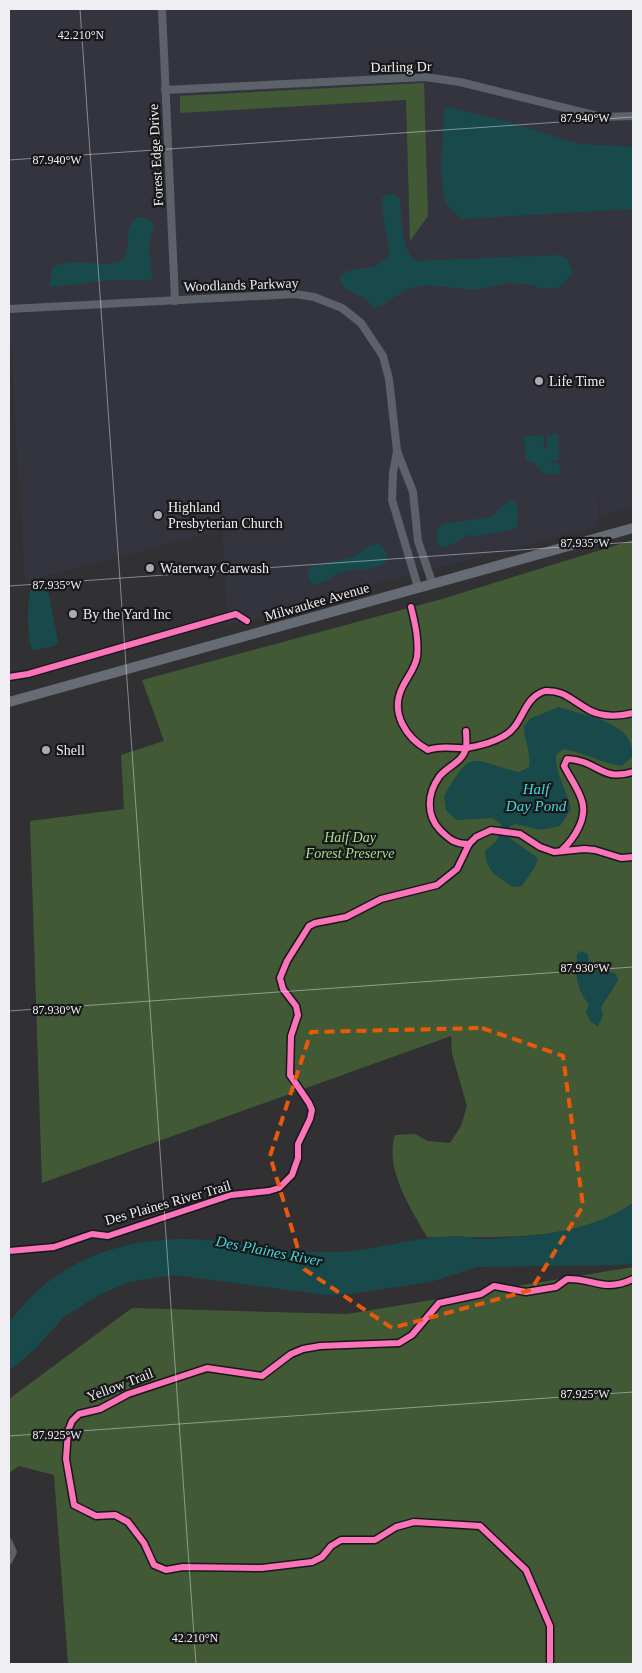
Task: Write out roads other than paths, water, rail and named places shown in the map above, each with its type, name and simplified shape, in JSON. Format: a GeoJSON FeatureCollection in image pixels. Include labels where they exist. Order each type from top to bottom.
{"type":"FeatureCollection","features":[{"type":"Feature","properties":{"kind":"main road","name":"Milwaukee Avenue"},"geometry":{"type":"LineString","coordinates":[[9,702],[432,582],[633,528]]}},
{"type":"Feature","properties":{"kind":"street","name":"Forest Edge Drive"},"geometry":{"type":"LineString","coordinates":[[162,9],[175,300]]}},
{"type":"Feature","properties":{"kind":"street","name":"Darling Dr"},"geometry":{"type":"LineString","coordinates":[[165,90],[425,76],[460,82],[602,117],[633,116]]}},
{"type":"Feature","properties":{"kind":"street","name":"Woodlands Parkway"},"geometry":{"type":"LineString","coordinates":[[9,310],[295,294],[314,297],[342,308],[370,334],[383,356],[389,379],[397,451],[413,492],[418,541],[432,582]]}},
{"type":"Feature","properties":{"kind":"street","name":"Woodlands Parkway"},"geometry":{"type":"LineString","coordinates":[[397,451],[393,473],[392,500],[418,587]]}},
{"type":"Feature","properties":{"kind":"street"},"geometry":{"type":"LineString","coordinates":[[9,1541],[14,1552],[9,1562]]}},
{"type":"Feature","properties":{"kind":"water"},"geometry":{"type":"Polygon","coordinates":[[[445,106],[502,120],[580,144],[633,147],[633,209],[463,219],[451,209],[444,196],[442,151],[445,106]]]}},
{"type":"Feature","properties":{"kind":"water"},"geometry":{"type":"Polygon","coordinates":[[[387,194],[393,194],[400,199],[404,241],[407,249],[416,261],[558,255],[567,259],[573,272],[565,283],[557,288],[541,289],[527,284],[509,283],[477,290],[425,285],[407,289],[381,306],[374,307],[365,299],[343,287],[339,276],[345,272],[377,265],[389,255],[382,198],[387,194]]]}},
{"type":"Feature","properties":{"kind":"water"},"geometry":{"type":"Polygon","coordinates":[[[137,217],[143,217],[154,224],[149,248],[152,280],[107,280],[50,286],[52,267],[71,263],[108,263],[124,259],[128,247],[129,228],[137,217]]]}},
{"type":"Feature","properties":{"kind":"water"},"geometry":{"type":"Polygon","coordinates":[[[558,434],[559,460],[547,462],[559,463],[560,474],[543,474],[535,463],[526,460],[524,436],[543,435],[544,448],[547,448],[547,435],[558,434]]]}},
{"type":"Feature","properties":{"kind":"water"},"geometry":{"type":"Polygon","coordinates":[[[509,500],[515,501],[518,512],[515,529],[473,537],[471,534],[446,547],[438,546],[436,532],[443,524],[491,517],[509,500]]]}},
{"type":"Feature","properties":{"kind":"water"},"geometry":{"type":"Polygon","coordinates":[[[379,544],[386,553],[387,560],[383,564],[376,567],[339,573],[314,585],[310,581],[308,572],[311,566],[354,557],[369,546],[379,544]]]}},
{"type":"Feature","properties":{"kind":"water"},"geometry":{"type":"Polygon","coordinates":[[[36,587],[47,590],[58,641],[55,646],[33,650],[29,638],[28,612],[30,590],[36,587]]]}},
{"type":"Feature","properties":{"kind":"water","name":"Half Day Pond"},"geometry":{"type":"Polygon","coordinates":[[[559,707],[594,717],[617,727],[631,744],[633,756],[622,766],[563,749],[556,755],[557,768],[571,809],[560,826],[541,830],[515,824],[509,827],[508,837],[538,858],[535,867],[522,886],[513,887],[493,873],[487,864],[485,851],[497,839],[501,824],[493,818],[456,820],[446,810],[444,796],[461,769],[468,763],[482,761],[519,772],[529,767],[524,726],[531,718],[559,707]]]}},
{"type":"Feature","properties":{"kind":"water"},"geometry":{"type":"Polygon","coordinates":[[[581,951],[588,954],[589,964],[616,974],[618,980],[601,1007],[603,1015],[598,1027],[590,1021],[586,1012],[589,1004],[581,993],[577,980],[577,954],[581,951]]]}},
{"type":"Feature","properties":{"kind":"water","name":"Des Plaines River"},"geometry":{"type":"Polygon","coordinates":[[[633,1203],[633,1263],[622,1265],[477,1267],[430,1282],[350,1294],[326,1295],[174,1275],[129,1282],[99,1295],[64,1317],[34,1350],[9,1371],[9,1322],[27,1301],[43,1286],[67,1269],[86,1259],[128,1245],[172,1239],[195,1239],[308,1251],[353,1251],[443,1237],[461,1236],[480,1239],[560,1232],[598,1221],[633,1203]]]}},
{"type":"Feature","properties":{"kind":"place","name":"Life Time"},"geometry":{"type":"Point","coordinates":[539,381]}},
{"type":"Feature","properties":{"kind":"place","name":"Highland Presbyterian Church"},"geometry":{"type":"Point","coordinates":[158,515]}},
{"type":"Feature","properties":{"kind":"place","name":"Waterway Carwash"},"geometry":{"type":"Point","coordinates":[150,568]}},
{"type":"Feature","properties":{"kind":"place","name":"By the Yard Inc"},"geometry":{"type":"Point","coordinates":[73,614]}},
{"type":"Feature","properties":{"kind":"place","name":"Shell"},"geometry":{"type":"Point","coordinates":[46,750]}},
{"type":"Feature","properties":{"kind":"park label","name":"Half Day Forest Preserve"},"geometry":{"type":"Point","coordinates":[350,846]}}]}
